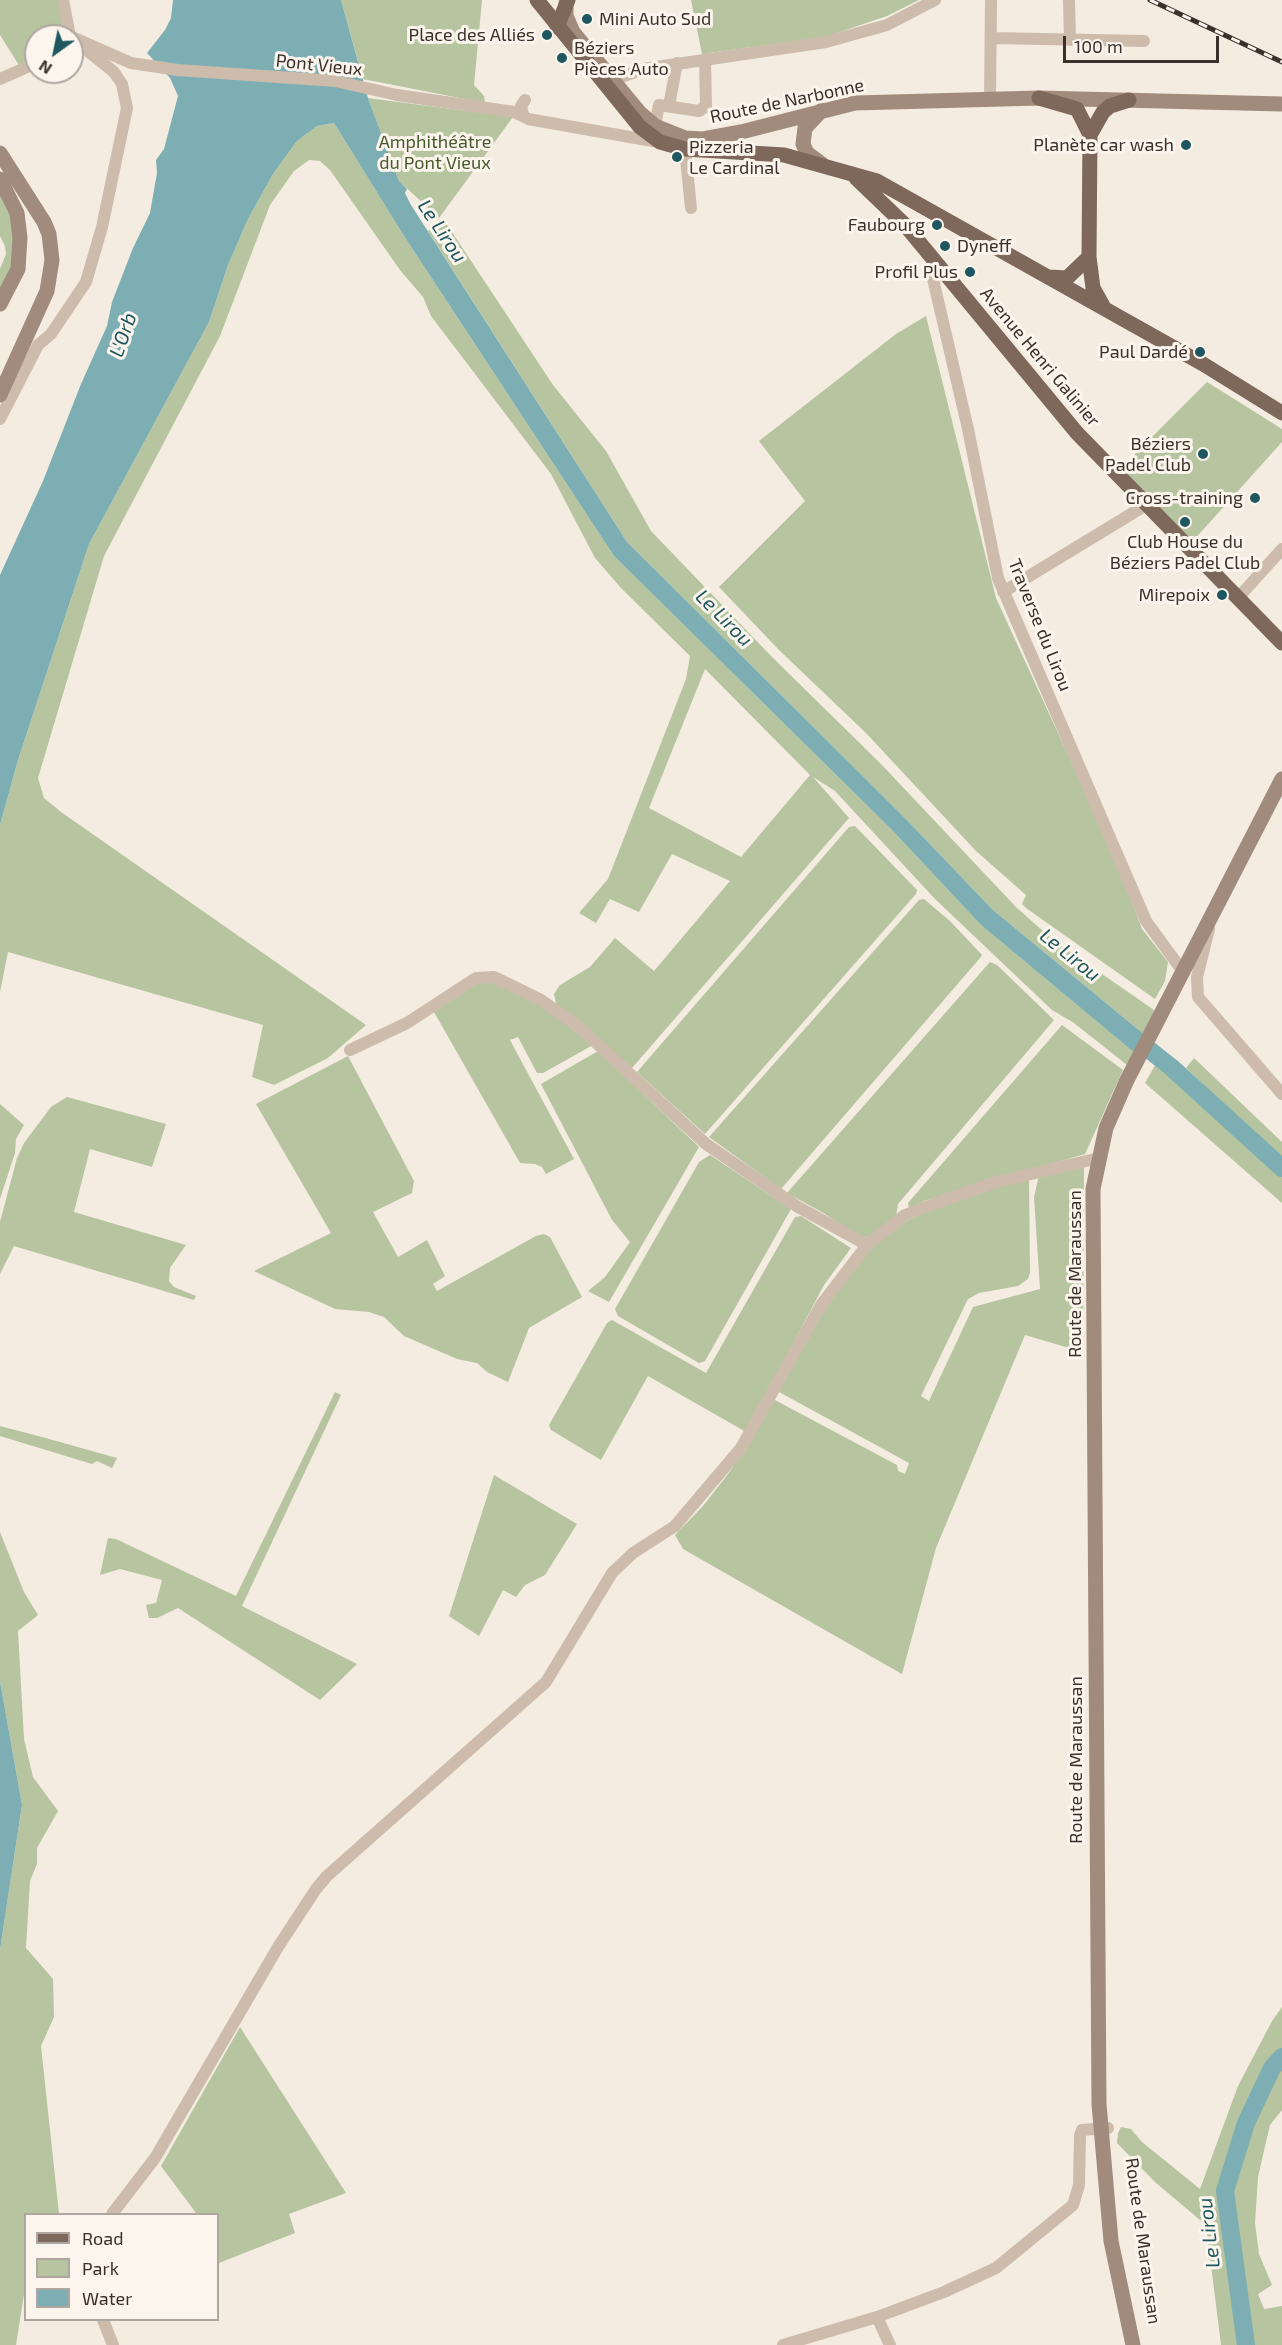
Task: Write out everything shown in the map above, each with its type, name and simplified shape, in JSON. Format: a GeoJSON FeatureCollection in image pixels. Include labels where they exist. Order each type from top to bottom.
{"type":"FeatureCollection","features":[{"type":"Feature","properties":{"kind":"main road"},"geometry":{"type":"LineString","coordinates":[[539,2],[629,115],[649,135],[660,142],[685,149],[745,150],[784,155],[877,181],[1203,364],[1282,413]]}},
{"type":"Feature","properties":{"kind":"main road"},"geometry":{"type":"LineString","coordinates":[[557,27],[567,2]]}},
{"type":"Feature","properties":{"kind":"main road"},"geometry":{"type":"LineString","coordinates":[[567,2],[566,16],[573,33],[655,126]]}},
{"type":"Feature","properties":{"kind":"main road","name":"Route de Narbonne"},"geometry":{"type":"LineString","coordinates":[[1039,98],[1077,109],[1090,135]]}},
{"type":"Feature","properties":{"kind":"main road","name":"Route de Narbonne"},"geometry":{"type":"LineString","coordinates":[[655,126],[674,136],[704,139],[864,102],[1039,98],[1282,105]]}},
{"type":"Feature","properties":{"kind":"main road","name":"Route de Narbonne"},"geometry":{"type":"LineString","coordinates":[[1090,135],[1103,112],[1110,106],[1129,100]]}},
{"type":"Feature","properties":{"kind":"main road"},"geometry":{"type":"LineString","coordinates":[[822,110],[805,129],[803,144],[807,153],[822,164]]}},
{"type":"Feature","properties":{"kind":"main road"},"geometry":{"type":"LineString","coordinates":[[1090,135],[1089,257],[1095,297],[1108,311]]}},
{"type":"Feature","properties":{"kind":"main road"},"geometry":{"type":"LineString","coordinates":[[0,153],[44,222],[49,234],[52,260],[46,291],[0,395]]}},
{"type":"Feature","properties":{"kind":"main road","name":"Avenue Henri Galinier"},"geometry":{"type":"LineString","coordinates":[[846,171],[866,186],[905,225],[938,275],[1077,433],[1282,643]]}},
{"type":"Feature","properties":{"kind":"main road"},"geometry":{"type":"LineString","coordinates":[[0,179],[17,213],[20,238],[18,269],[0,304]]}},
{"type":"Feature","properties":{"kind":"main road"},"geometry":{"type":"LineString","coordinates":[[1049,277],[1067,278],[1089,257]]}},
{"type":"Feature","properties":{"kind":"main road","name":"Route de Maraussan"},"geometry":{"type":"LineString","coordinates":[[1133,2345],[1111,2241],[1104,2128],[1097,1410],[1098,1165],[1106,1128],[1133,1070],[1282,779]]}},
{"type":"Feature","properties":{"kind":"main road","name":"Route de Maraussan"},"geometry":{"type":"LineString","coordinates":[[1104,2128],[1123,2260],[1140,2345]]}},
{"type":"Feature","properties":{"kind":"street"},"geometry":{"type":"LineString","coordinates":[[63,0],[68,24]]}},
{"type":"Feature","properties":{"kind":"street"},"geometry":{"type":"LineString","coordinates":[[613,80],[643,69],[826,42],[887,25],[935,0]]}},
{"type":"Feature","properties":{"kind":"street"},"geometry":{"type":"LineString","coordinates":[[990,100],[991,0]]}},
{"type":"Feature","properties":{"kind":"street"},"geometry":{"type":"LineString","coordinates":[[1069,0],[1070,40]]}},
{"type":"Feature","properties":{"kind":"street"},"geometry":{"type":"LineString","coordinates":[[992,38],[1144,41]]}},
{"type":"Feature","properties":{"kind":"street","name":"Pont Vieux"},"geometry":{"type":"LineString","coordinates":[[84,43],[131,63],[247,76],[334,81],[397,95],[502,110],[523,114],[528,119],[660,142]]}},
{"type":"Feature","properties":{"kind":"street"},"geometry":{"type":"LineString","coordinates":[[0,419],[38,345],[51,334],[86,282],[104,217],[127,108],[122,84],[114,72],[84,50]]}},
{"type":"Feature","properties":{"kind":"street"},"geometry":{"type":"LineString","coordinates":[[655,126],[659,105],[699,111],[706,106],[705,59]]}},
{"type":"Feature","properties":{"kind":"street"},"geometry":{"type":"LineString","coordinates":[[669,106],[677,63]]}},
{"type":"Feature","properties":{"kind":"street"},"geometry":{"type":"LineString","coordinates":[[0,80],[24,69]]}},
{"type":"Feature","properties":{"kind":"street"},"geometry":{"type":"LineString","coordinates":[[523,114],[521,106],[525,100]]}},
{"type":"Feature","properties":{"kind":"street"},"geometry":{"type":"LineString","coordinates":[[605,131],[625,127],[630,120],[629,115]]}},
{"type":"Feature","properties":{"kind":"street"},"geometry":{"type":"LineString","coordinates":[[685,149],[691,208]]}},
{"type":"Feature","properties":{"kind":"street","name":"Traverse du Lirou"},"geometry":{"type":"LineString","coordinates":[[938,275],[998,578],[1146,921],[1184,973]]}},
{"type":"Feature","properties":{"kind":"street"},"geometry":{"type":"LineString","coordinates":[[1003,592],[1146,505]]}},
{"type":"Feature","properties":{"kind":"street"},"geometry":{"type":"LineString","coordinates":[[1238,598],[1282,549]]}},
{"type":"Feature","properties":{"kind":"street"},"geometry":{"type":"LineString","coordinates":[[1212,916],[1197,977],[1198,997],[1282,1094]]}},
{"type":"Feature","properties":{"kind":"street"},"geometry":{"type":"LineString","coordinates":[[350,1050],[407,1023],[476,978],[494,977],[541,1000],[578,1026],[706,1144],[798,1207],[867,1245]]}},
{"type":"Feature","properties":{"kind":"street"},"geometry":{"type":"LineString","coordinates":[[113,2213],[155,2158],[278,1947],[316,1889],[327,1876],[546,1682],[612,1573],[633,1553],[675,1526],[741,1449],[821,1305],[867,1245],[905,1215],[993,1183],[1098,1165]]}},
{"type":"Feature","properties":{"kind":"street"},"geometry":{"type":"LineString","coordinates":[[783,2345],[877,2317],[944,2292],[996,2268],[1073,2205],[1079,2185],[1082,2130],[1104,2128]]}},
{"type":"Feature","properties":{"kind":"street"},"geometry":{"type":"LineString","coordinates":[[877,2317],[890,2345]]}},
{"type":"Feature","properties":{"kind":"street"},"geometry":{"type":"LineString","coordinates":[[104,2321],[113,2345]]}},
{"type":"Feature","properties":{"kind":"green space"},"geometry":{"type":"Polygon","coordinates":[[[0,0],[63,0],[68,24],[24,24],[24,69],[22,70],[0,35],[0,0]]]}},
{"type":"Feature","properties":{"kind":"green space"},"geometry":{"type":"Polygon","coordinates":[[[341,0],[482,0],[474,85],[484,96],[485,103],[363,79],[341,0]]]}},
{"type":"Feature","properties":{"kind":"green space"},"geometry":{"type":"Polygon","coordinates":[[[691,0],[919,0],[887,16],[825,37],[702,54],[691,0]]]}},
{"type":"Feature","properties":{"kind":"green space","name":"Amphithéâtre du Pont Vieux"},"geometry":{"type":"Polygon","coordinates":[[[368,98],[513,117],[439,218],[399,181],[368,98]]]}},
{"type":"Feature","properties":{"kind":"green space"},"geometry":{"type":"Polygon","coordinates":[[[334,123],[404,236],[614,556],[891,829],[981,925],[1135,1053],[1127,1065],[1074,1023],[1052,1010],[935,899],[835,791],[813,777],[849,818],[632,1068],[556,1004],[554,994],[560,985],[590,967],[615,938],[654,971],[730,881],[672,854],[639,912],[610,899],[596,923],[579,913],[608,879],[686,679],[690,656],[621,588],[595,558],[551,474],[431,316],[423,297],[400,270],[330,170],[320,161],[309,160],[294,171],[270,205],[220,336],[104,556],[38,778],[44,798],[61,812],[366,1025],[328,1058],[274,1085],[252,1077],[263,1025],[8,952],[0,992],[0,825],[18,760],[89,544],[209,322],[228,265],[248,219],[273,174],[297,141],[317,126],[334,123]],[[705,669],[649,808],[741,857],[810,775],[705,669]]]}},
{"type":"Feature","properties":{"kind":"green space"},"geometry":{"type":"Polygon","coordinates":[[[0,179],[20,238],[0,304],[0,269],[6,254],[0,236],[0,179]]]}},
{"type":"Feature","properties":{"kind":"green space"},"geometry":{"type":"Polygon","coordinates":[[[444,220],[553,385],[606,451],[651,531],[772,657],[881,764],[1016,907],[1053,940],[1154,1010],[1146,1036],[993,910],[903,816],[627,542],[428,231],[444,220]]]}},
{"type":"Feature","properties":{"kind":"green space"},"geometry":{"type":"Polygon","coordinates":[[[926,316],[996,598],[1114,855],[1142,929],[1168,962],[1165,981],[1155,999],[1026,908],[1022,904],[1026,895],[976,851],[866,733],[779,650],[719,587],[805,501],[759,441],[896,334],[926,316]]]}},
{"type":"Feature","properties":{"kind":"green space","name":"Béziers Padel Club"},"geometry":{"type":"Polygon","coordinates":[[[1207,382],[1282,429],[1282,442],[1192,542],[1120,469],[1207,382]]]}},
{"type":"Feature","properties":{"kind":"green space"},"geometry":{"type":"Polygon","coordinates":[[[855,826],[917,890],[916,894],[705,1134],[637,1072],[849,827],[855,826]]]}},
{"type":"Feature","properties":{"kind":"green space"},"geometry":{"type":"Polygon","coordinates":[[[924,899],[950,921],[982,955],[781,1189],[709,1137],[919,900],[924,899]]]}},
{"type":"Feature","properties":{"kind":"green space"},"geometry":{"type":"Polygon","coordinates":[[[990,962],[997,965],[1054,1020],[898,1204],[896,1217],[868,1238],[852,1233],[825,1214],[787,1193],[990,962]]]}},
{"type":"Feature","properties":{"kind":"green space"},"geometry":{"type":"Polygon","coordinates":[[[477,982],[513,984],[593,1045],[543,1073],[537,1073],[518,1037],[510,1040],[574,1159],[546,1174],[542,1167],[535,1164],[520,1163],[434,1012],[477,982]]]}},
{"type":"Feature","properties":{"kind":"green space"},"geometry":{"type":"Polygon","coordinates":[[[1062,1025],[1123,1070],[1085,1154],[924,1201],[909,1209],[908,1203],[1062,1025]]]}},
{"type":"Feature","properties":{"kind":"green space"},"geometry":{"type":"Polygon","coordinates":[[[598,1051],[699,1147],[609,1302],[588,1291],[605,1277],[630,1242],[612,1220],[541,1084],[598,1051]]]}},
{"type":"Feature","properties":{"kind":"green space"},"geometry":{"type":"Polygon","coordinates":[[[348,1056],[414,1181],[412,1193],[373,1212],[398,1257],[427,1240],[445,1276],[433,1284],[437,1291],[536,1236],[544,1234],[550,1237],[582,1297],[529,1328],[508,1382],[487,1372],[477,1363],[457,1359],[404,1336],[384,1317],[369,1312],[335,1309],[254,1271],[331,1233],[256,1104],[348,1056]]]}},
{"type":"Feature","properties":{"kind":"green space"},"geometry":{"type":"Polygon","coordinates":[[[1194,1058],[1282,1142],[1282,1159],[1186,1068],[1194,1058]]]}},
{"type":"Feature","properties":{"kind":"green space"},"geometry":{"type":"Polygon","coordinates":[[[1157,1062],[1282,1174],[1282,1203],[1145,1083],[1157,1062]]]}},
{"type":"Feature","properties":{"kind":"green space"},"geometry":{"type":"Polygon","coordinates":[[[67,1097],[166,1124],[152,1167],[90,1149],[74,1212],[186,1245],[170,1268],[169,1281],[174,1287],[196,1296],[194,1300],[14,1246],[0,1274],[0,1222],[17,1158],[24,1143],[51,1107],[67,1097]]]}},
{"type":"Feature","properties":{"kind":"green space"},"geometry":{"type":"Polygon","coordinates":[[[0,1104],[24,1125],[16,1139],[15,1153],[0,1199],[0,1104]]]}},
{"type":"Feature","properties":{"kind":"green space"},"geometry":{"type":"Polygon","coordinates":[[[710,1155],[791,1209],[705,1361],[699,1363],[618,1316],[615,1309],[699,1162],[710,1155]]]}},
{"type":"Feature","properties":{"kind":"green space"},"geometry":{"type":"Polygon","coordinates":[[[1084,1167],[1083,1352],[1025,1335],[936,1548],[902,1674],[683,1549],[675,1535],[703,1506],[728,1474],[752,1440],[773,1399],[897,1465],[898,1471],[905,1474],[909,1463],[779,1392],[807,1334],[864,1255],[889,1233],[910,1219],[987,1188],[1029,1178],[1030,1273],[1028,1279],[1018,1286],[979,1293],[968,1299],[921,1396],[929,1401],[973,1307],[1040,1289],[1034,1197],[1039,1175],[1084,1167]]]}},
{"type":"Feature","properties":{"kind":"green space"},"geometry":{"type":"Polygon","coordinates":[[[801,1216],[851,1248],[824,1285],[746,1432],[648,1376],[601,1460],[551,1430],[549,1425],[607,1323],[612,1320],[706,1373],[795,1217],[801,1216]]]}},
{"type":"Feature","properties":{"kind":"green space"},"geometry":{"type":"Polygon","coordinates":[[[335,1392],[341,1395],[242,1606],[357,1664],[320,1700],[178,1608],[157,1618],[149,1618],[146,1605],[156,1603],[162,1580],[120,1569],[100,1575],[108,1538],[116,1539],[236,1596],[335,1392]]]}},
{"type":"Feature","properties":{"kind":"green space"},"geometry":{"type":"Polygon","coordinates":[[[0,1426],[117,1458],[112,1468],[97,1461],[92,1464],[0,1436],[0,1426]]]}},
{"type":"Feature","properties":{"kind":"green space"},"geometry":{"type":"Polygon","coordinates":[[[494,1475],[577,1524],[545,1575],[525,1585],[516,1597],[503,1590],[479,1636],[449,1616],[494,1475]]]}},
{"type":"Feature","properties":{"kind":"green space"},"geometry":{"type":"Polygon","coordinates":[[[0,1532],[24,1592],[38,1615],[18,1631],[24,1739],[33,1777],[58,1811],[37,1848],[37,1864],[30,1881],[26,1948],[53,1979],[54,2017],[41,2046],[59,2213],[24,2213],[24,2294],[16,2345],[0,2345],[0,1950],[22,1805],[0,1681],[0,1532]]]}},
{"type":"Feature","properties":{"kind":"green space"},"geometry":{"type":"Polygon","coordinates":[[[1282,2007],[1282,2110],[1270,2125],[1258,2177],[1255,2223],[1259,2254],[1272,2285],[1258,2294],[1264,2309],[1282,2306],[1282,2345],[1252,2345],[1225,2198],[1221,2199],[1243,2345],[1221,2345],[1206,2225],[1155,2182],[1117,2143],[1118,2133],[1121,2127],[1131,2129],[1142,2142],[1200,2189],[1238,2086],[1272,2021],[1282,2007]]]}},
{"type":"Feature","properties":{"kind":"green space"},"geometry":{"type":"Polygon","coordinates":[[[240,2027],[346,2193],[289,2214],[295,2233],[219,2263],[219,2213],[196,2213],[161,2166],[240,2027]]]}},
{"type":"Feature","properties":{"kind":"water","name":"L'Orb"},"geometry":{"type":"Polygon","coordinates":[[[173,0],[341,0],[368,98],[399,181],[407,189],[405,193],[411,205],[627,542],[903,816],[993,910],[1146,1036],[1136,1054],[981,925],[891,829],[614,556],[404,236],[334,123],[317,126],[297,141],[273,174],[248,219],[228,265],[209,322],[89,544],[18,760],[0,825],[0,575],[43,481],[81,384],[107,326],[112,302],[133,248],[150,213],[157,173],[156,160],[164,149],[178,96],[170,78],[147,53],[165,30],[171,18],[173,0]]]}},
{"type":"Feature","properties":{"kind":"water"},"geometry":{"type":"Polygon","coordinates":[[[0,1681],[22,1805],[0,1950],[0,1681]]]}},
{"type":"Feature","properties":{"kind":"waterway","name":"Le Lirou"},"geometry":{"type":"LineString","coordinates":[[1133,1037],[1171,1067],[1282,1168]]}},
{"type":"Feature","properties":{"kind":"waterway","name":"Le Lirou"},"geometry":{"type":"LineString","coordinates":[[1246,2345],[1225,2191],[1246,2123],[1272,2068],[1282,2057]]}},
{"type":"Feature","properties":{"kind":"railway"},"geometry":{"type":"LineString","coordinates":[[1150,0],[1282,62]]}},
{"type":"Feature","properties":{"kind":"place","name":"Mini Auto Sud"},"geometry":{"type":"Point","coordinates":[587,19]}},
{"type":"Feature","properties":{"kind":"place","name":"Place des Alliés"},"geometry":{"type":"Point","coordinates":[547,35]}},
{"type":"Feature","properties":{"kind":"place","name":"Béziers Pièces Auto"},"geometry":{"type":"Point","coordinates":[562,58]}},
{"type":"Feature","properties":{"kind":"place","name":"Planète car wash"},"geometry":{"type":"Point","coordinates":[1186,145]}},
{"type":"Feature","properties":{"kind":"place","name":"Pizzeria Le Cardinal"},"geometry":{"type":"Point","coordinates":[677,157]}},
{"type":"Feature","properties":{"kind":"place","name":"Faubourg"},"geometry":{"type":"Point","coordinates":[937,225]}},
{"type":"Feature","properties":{"kind":"place","name":"Dyneff"},"geometry":{"type":"Point","coordinates":[945,246]}},
{"type":"Feature","properties":{"kind":"place","name":"Profil Plus"},"geometry":{"type":"Point","coordinates":[970,272]}},
{"type":"Feature","properties":{"kind":"place","name":"Paul Dardé"},"geometry":{"type":"Point","coordinates":[1200,352]}},
{"type":"Feature","properties":{"kind":"place","name":"Béziers Padel Club"},"geometry":{"type":"Point","coordinates":[1203,454]}},
{"type":"Feature","properties":{"kind":"place","name":"Cross-training"},"geometry":{"type":"Point","coordinates":[1255,498]}},
{"type":"Feature","properties":{"kind":"place","name":"Club House du Béziers Padel Club"},"geometry":{"type":"Point","coordinates":[1185,522]}},
{"type":"Feature","properties":{"kind":"place","name":"Mirepoix"},"geometry":{"type":"Point","coordinates":[1222,595]}}]}
